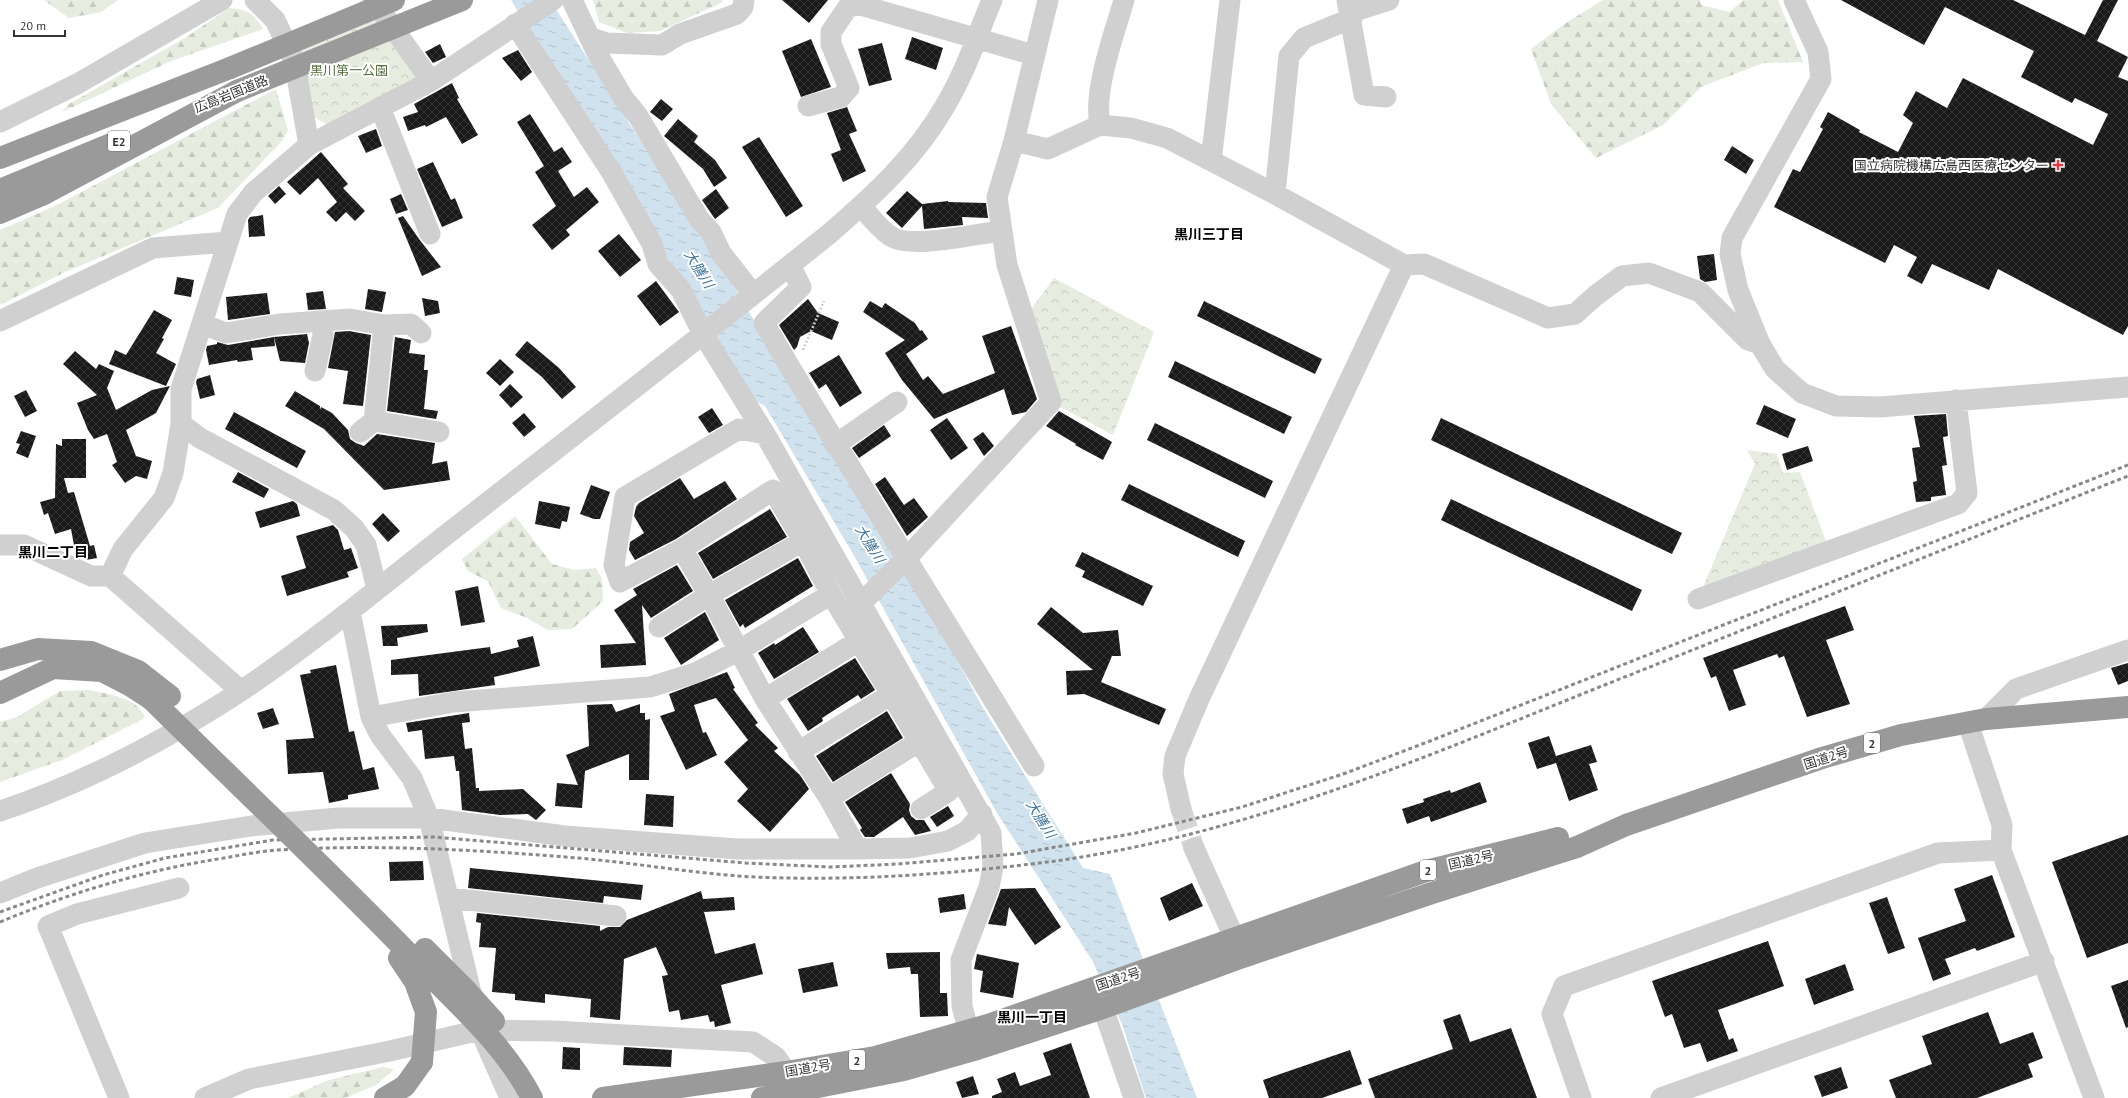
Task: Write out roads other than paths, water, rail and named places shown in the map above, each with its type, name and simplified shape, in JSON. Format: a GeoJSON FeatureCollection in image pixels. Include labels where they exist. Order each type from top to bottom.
{"type":"FeatureCollection","features":[{"type":"Feature","properties":{"kind":"highway","name":"広島岩国道路"},"geometry":{"type":"LineString","coordinates":[[0,158],[230,68],[394,0]]}},
{"type":"Feature","properties":{"kind":"highway","name":"広島岩国道路"},"geometry":{"type":"LineString","coordinates":[[0,190],[237,91],[462,0]]}},
{"type":"Feature","properties":{"kind":"highway"},"geometry":{"type":"LineString","coordinates":[[0,213],[42,195],[237,91]]}},
{"type":"Feature","properties":{"kind":"highway"},"geometry":{"type":"LineString","coordinates":[[0,660],[38,649],[91,652],[138,670],[161,698],[486,1033],[510,1063],[532,1098]]}},
{"type":"Feature","properties":{"kind":"highway"},"geometry":{"type":"LineString","coordinates":[[0,693],[53,668],[102,671],[131,686],[161,698],[466,990],[501,1030],[539,1082],[548,1098]]}},
{"type":"Feature","properties":{"kind":"highway","name":"国道2号"},"geometry":{"type":"LineString","coordinates":[[762,1098],[793,1096],[904,1070],[971,1040],[991,1024],[1101,984],[1156,966],[1240,947],[1577,847],[1626,825],[1822,758],[1879,741],[1900,735],[1977,721],[2128,707]]}},
{"type":"Feature","properties":{"kind":"highway"},"geometry":{"type":"LineString","coordinates":[[368,912],[415,982],[426,1012],[422,1062],[404,1086],[385,1098]]}},
{"type":"Feature","properties":{"kind":"highway","name":"国道2号"},"geometry":{"type":"LineString","coordinates":[[603,1098],[786,1072],[971,1040],[1106,1007],[1161,987],[1240,947]]}},
{"type":"Feature","properties":{"kind":"highway"},"geometry":{"type":"LineString","coordinates":[[786,1072],[793,1096]]}},
{"type":"Feature","properties":{"kind":"street"},"geometry":{"type":"LineString","coordinates":[[0,122],[77,84],[222,0]]}},
{"type":"Feature","properties":{"kind":"street"},"geometry":{"type":"LineString","coordinates":[[255,0],[275,20],[294,60],[309,145]]}},
{"type":"Feature","properties":{"kind":"street"},"geometry":{"type":"LineString","coordinates":[[373,0],[431,81]]}},
{"type":"Feature","properties":{"kind":"street"},"geometry":{"type":"LineString","coordinates":[[110,576],[124,549],[164,498],[173,473],[182,424],[181,389],[237,214],[253,192],[309,145],[431,81],[553,0]]}},
{"type":"Feature","properties":{"kind":"street"},"geometry":{"type":"LineString","coordinates":[[572,0],[598,55],[624,99],[638,116],[699,219],[711,232],[721,253],[750,296]]}},
{"type":"Feature","properties":{"kind":"street"},"geometry":{"type":"LineString","coordinates":[[591,38],[606,44],[662,45],[680,34],[737,14],[743,7],[744,0]]}},
{"type":"Feature","properties":{"kind":"street"},"geometry":{"type":"LineString","coordinates":[[0,811],[37,799],[100,771],[158,740],[241,691],[350,611],[790,265],[861,206],[895,174],[925,137],[945,106],[963,72],[992,0]]}},
{"type":"Feature","properties":{"kind":"street"},"geometry":{"type":"LineString","coordinates":[[864,600],[905,560],[1051,402],[1007,265],[997,196],[1014,141],[1048,0]]}},
{"type":"Feature","properties":{"kind":"street"},"geometry":{"type":"LineString","coordinates":[[1100,125],[1098,113],[1106,64],[1124,0]]}},
{"type":"Feature","properties":{"kind":"street"},"geometry":{"type":"LineString","coordinates":[[1211,161],[1230,0]]}},
{"type":"Feature","properties":{"kind":"street"},"geometry":{"type":"LineString","coordinates":[[1275,194],[1289,56],[1304,38],[1348,9],[1358,10],[1389,0]]}},
{"type":"Feature","properties":{"kind":"street"},"geometry":{"type":"LineString","coordinates":[[1794,0],[1818,52],[1821,79],[1732,238],[1730,254],[1738,290],[1760,344],[1775,369],[1802,393],[1836,406],[1880,407],[2128,387]]}},
{"type":"Feature","properties":{"kind":"street"},"geometry":{"type":"LineString","coordinates":[[808,106],[841,97],[849,88],[831,44],[831,32],[848,7],[860,5],[1034,55]]}},
{"type":"Feature","properties":{"kind":"street"},"geometry":{"type":"LineString","coordinates":[[1348,9],[1364,94],[1386,97]]}},
{"type":"Feature","properties":{"kind":"street"},"geometry":{"type":"LineString","coordinates":[[518,22],[612,173],[652,244],[658,264],[681,290],[765,434],[832,555],[864,600],[991,833],[993,867],[989,887],[961,960],[962,1006],[971,1040]]}},
{"type":"Feature","properties":{"kind":"street"},"geometry":{"type":"LineString","coordinates":[[380,107],[430,234]]}},
{"type":"Feature","properties":{"kind":"street"},"geometry":{"type":"LineString","coordinates":[[1014,141],[1048,149],[1100,125],[1131,128],[1167,138],[1275,194],[1404,265],[1424,264],[1548,318],[1575,314],[1595,296],[1622,276],[1648,273],[1700,292],[1748,340],[1760,344]]}},
{"type":"Feature","properties":{"kind":"street"},"geometry":{"type":"LineString","coordinates":[[861,206],[890,236],[901,241],[919,242],[1001,231]]}},
{"type":"Feature","properties":{"kind":"street"},"geometry":{"type":"LineString","coordinates":[[0,321],[73,284],[153,248],[228,242]]}},
{"type":"Feature","properties":{"kind":"street"},"geometry":{"type":"LineString","coordinates":[[790,265],[801,287],[764,323],[835,445],[905,560],[1034,766]]}},
{"type":"Feature","properties":{"kind":"street"},"geometry":{"type":"LineString","coordinates":[[1181,809],[1173,774],[1175,756],[1200,699],[1404,265]]}},
{"type":"Feature","properties":{"kind":"street"},"geometry":{"type":"LineString","coordinates":[[202,324],[226,333],[280,324],[350,319],[384,325],[411,324],[421,333]]}},
{"type":"Feature","properties":{"kind":"street"},"geometry":{"type":"LineString","coordinates":[[315,371],[323,335],[323,321]]}},
{"type":"Feature","properties":{"kind":"street"},"geometry":{"type":"LineString","coordinates":[[384,325],[367,426],[439,432]]}},
{"type":"Feature","properties":{"kind":"street"},"geometry":{"type":"LineString","coordinates":[[1698,599],[1958,504],[1967,493],[1956,400]]}},
{"type":"Feature","properties":{"kind":"street"},"geometry":{"type":"LineString","coordinates":[[835,445],[897,402]]}},
{"type":"Feature","properties":{"kind":"street"},"geometry":{"type":"LineString","coordinates":[[182,424],[200,438],[334,510],[354,528],[366,545],[377,589]]}},
{"type":"Feature","properties":{"kind":"street"},"geometry":{"type":"LineString","coordinates":[[765,434],[739,429],[625,497],[614,565],[620,582],[682,548],[773,490],[806,546],[831,594],[860,640],[949,791],[921,809]]}},
{"type":"Feature","properties":{"kind":"street"},"geometry":{"type":"LineString","coordinates":[[0,545],[24,545],[91,576],[110,576],[241,691]]}},
{"type":"Feature","properties":{"kind":"street"},"geometry":{"type":"LineString","coordinates":[[659,627],[709,595],[806,546],[832,555]]}},
{"type":"Feature","properties":{"kind":"street"},"geometry":{"type":"LineString","coordinates":[[682,548],[765,699],[829,798],[857,850]]}},
{"type":"Feature","properties":{"kind":"street"},"geometry":{"type":"LineString","coordinates":[[371,717],[454,702],[650,687],[695,673],[738,651],[831,594]]}},
{"type":"Feature","properties":{"kind":"street"},"geometry":{"type":"LineString","coordinates":[[350,611],[371,717],[380,735],[412,778],[429,818],[480,1030],[510,1098]]}},
{"type":"Feature","properties":{"kind":"street"},"geometry":{"type":"LineString","coordinates":[[765,699],[860,640]]}},
{"type":"Feature","properties":{"kind":"street"},"geometry":{"type":"LineString","coordinates":[[2094,1098],[2044,961],[2001,850],[2002,825],[1977,721],[2016,689],[2128,650]]}},
{"type":"Feature","properties":{"kind":"street"},"geometry":{"type":"LineString","coordinates":[[798,752],[892,694]]}},
{"type":"Feature","properties":{"kind":"street"},"geometry":{"type":"LineString","coordinates":[[829,798],[920,741]]}},
{"type":"Feature","properties":{"kind":"street"},"geometry":{"type":"LineString","coordinates":[[0,893],[37,878],[145,843],[251,826],[338,818],[429,818],[572,837],[737,849],[857,850],[910,848],[948,841],[967,831],[982,814]]}},
{"type":"Feature","properties":{"kind":"street"},"geometry":{"type":"LineString","coordinates":[[1194,848],[1240,947]]}},
{"type":"Feature","properties":{"kind":"street"},"geometry":{"type":"LineString","coordinates":[[1581,1098],[1552,1014],[1564,986],[1938,853],[2001,850]]}},
{"type":"Feature","properties":{"kind":"street"},"geometry":{"type":"LineString","coordinates":[[119,1098],[48,926],[77,914],[179,888]]}},
{"type":"Feature","properties":{"kind":"street"},"geometry":{"type":"LineString","coordinates":[[449,898],[616,916]]}},
{"type":"Feature","properties":{"kind":"street"},"geometry":{"type":"LineString","coordinates":[[1661,1098],[2044,961]]}},
{"type":"Feature","properties":{"kind":"street"},"geometry":{"type":"LineString","coordinates":[[1106,1007],[1134,1098]]}},
{"type":"Feature","properties":{"kind":"street"},"geometry":{"type":"LineString","coordinates":[[205,1098],[250,1079],[390,1051],[480,1030],[554,1031],[753,1042],[776,1057],[786,1072]]}},
{"type":"Feature","properties":{"kind":"water","name":"大膳川"},"geometry":{"type":"Polygon","coordinates":[[[511,0],[550,0],[735,288],[839,466],[936,622],[983,708],[1083,868],[1110,874],[1197,1098],[1146,1098],[1122,1024],[1092,960],[997,813],[852,552],[765,406],[752,399],[511,0]]]}},
{"type":"Feature","properties":{"kind":"tunnel"},"geometry":{"type":"LineString","coordinates":[[1181,809],[1194,848]]}},
{"type":"Feature","properties":{"kind":"railway"},"geometry":{"type":"LineString","coordinates":[[0,912],[103,875],[165,858],[273,840],[434,837],[746,863],[830,867],[898,864],[1016,854],[1136,833],[1242,807],[1346,773],[2128,465]]}},
{"type":"Feature","properties":{"kind":"railway"},"geometry":{"type":"LineString","coordinates":[[0,922],[54,901],[110,883],[195,863],[278,850],[316,848],[466,850],[578,858],[733,876],[790,878],[859,878],[928,874],[1031,864],[1104,853],[1175,838],[1246,819],[1317,796],[1386,771],[1455,745],[2128,476]]}},
{"type":"Feature","properties":{"kind":"place","name":"国立病院機構広島西医療センター"},"geometry":{"type":"Point","coordinates":[2058,165]}},
{"type":"Feature","properties":{"kind":"district","name":"黒川三丁目"},"geometry":{"type":"Point","coordinates":[1209,234]}},
{"type":"Feature","properties":{"kind":"district","name":"黒川二丁目"},"geometry":{"type":"Point","coordinates":[53,552]}},
{"type":"Feature","properties":{"kind":"district","name":"黒川一丁目"},"geometry":{"type":"Point","coordinates":[1032,1017]}},
{"type":"Feature","properties":{"kind":"park label","name":"黒川第一公園"},"geometry":{"type":"Point","coordinates":[349,70]}}]}
